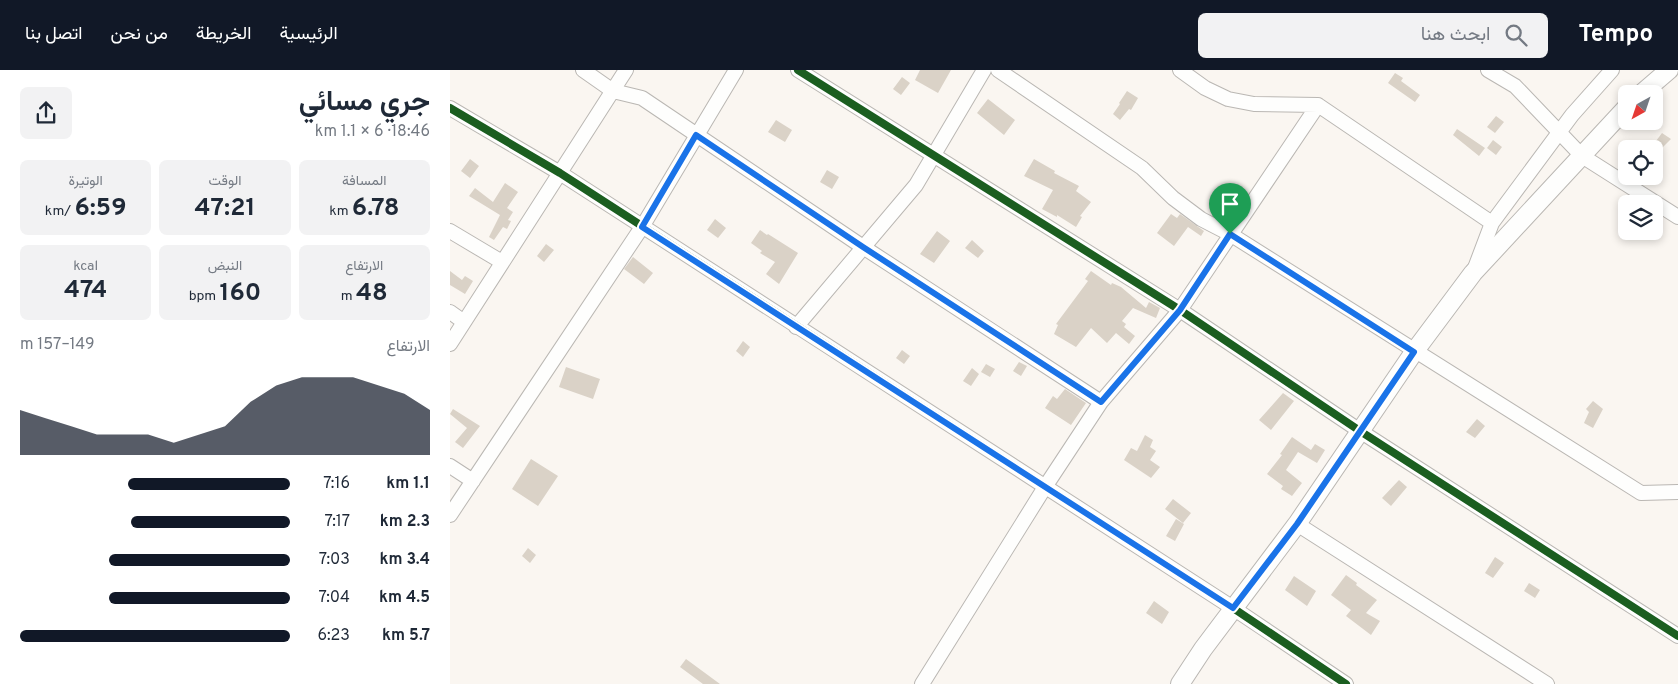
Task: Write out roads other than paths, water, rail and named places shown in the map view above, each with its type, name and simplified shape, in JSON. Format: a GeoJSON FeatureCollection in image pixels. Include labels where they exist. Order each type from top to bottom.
{"type":"FeatureCollection","features":[{"type":"Feature","properties":{"kind":"street"},"geometry":{"type":"LineString","coordinates":[[584,70],[613,92],[642,98],[863,247],[1101,402]]}},
{"type":"Feature","properties":{"kind":"street"},"geometry":{"type":"LineString","coordinates":[[450,344],[626,70]]}},
{"type":"Feature","properties":{"kind":"street"},"geometry":{"type":"LineString","coordinates":[[450,515],[642,227],[736,70]]}},
{"type":"Feature","properties":{"kind":"street"},"geometry":{"type":"LineString","coordinates":[[798,70],[1180,310],[1360,431],[1678,636]]}},
{"type":"Feature","properties":{"kind":"street"},"geometry":{"type":"LineString","coordinates":[[796,327],[916,185],[984,70]]}},
{"type":"Feature","properties":{"kind":"street"},"geometry":{"type":"LineString","coordinates":[[998,70],[1142,168],[1173,198],[1201,220],[1230,234],[1640,493],[1678,492]]}},
{"type":"Feature","properties":{"kind":"street"},"geometry":{"type":"LineString","coordinates":[[1180,70],[1206,88],[1228,99],[1254,104],[1318,105],[1492,223]]}},
{"type":"Feature","properties":{"kind":"street"},"geometry":{"type":"LineString","coordinates":[[1488,70],[1515,86],[1582,156],[1678,217]]}},
{"type":"Feature","properties":{"kind":"street"},"geometry":{"type":"LineString","coordinates":[[1473,273],[1492,223],[1572,116],[1612,70]]}},
{"type":"Feature","properties":{"kind":"street"},"geometry":{"type":"LineString","coordinates":[[1652,85],[1670,70]]}},
{"type":"Feature","properties":{"kind":"street"},"geometry":{"type":"LineString","coordinates":[[922,684],[1045,487],[1101,402],[1180,310],[1318,105]]}},
{"type":"Feature","properties":{"kind":"street"},"geometry":{"type":"LineString","coordinates":[[450,108],[560,173],[1233,608],[1346,684]]}},
{"type":"Feature","properties":{"kind":"street"},"geometry":{"type":"LineString","coordinates":[[1180,684],[1203,649],[1297,524],[1414,352],[1473,273],[1618,117]]}},
{"type":"Feature","properties":{"kind":"street"},"geometry":{"type":"LineString","coordinates":[[450,230],[502,262]]}},
{"type":"Feature","properties":{"kind":"street"},"geometry":{"type":"LineString","coordinates":[[450,312],[464,322]]}},
{"type":"Feature","properties":{"kind":"street"},"geometry":{"type":"LineString","coordinates":[[450,466],[473,481]]}},
{"type":"Feature","properties":{"kind":"street"},"geometry":{"type":"LineString","coordinates":[[1297,524],[1547,684]]}}]}
